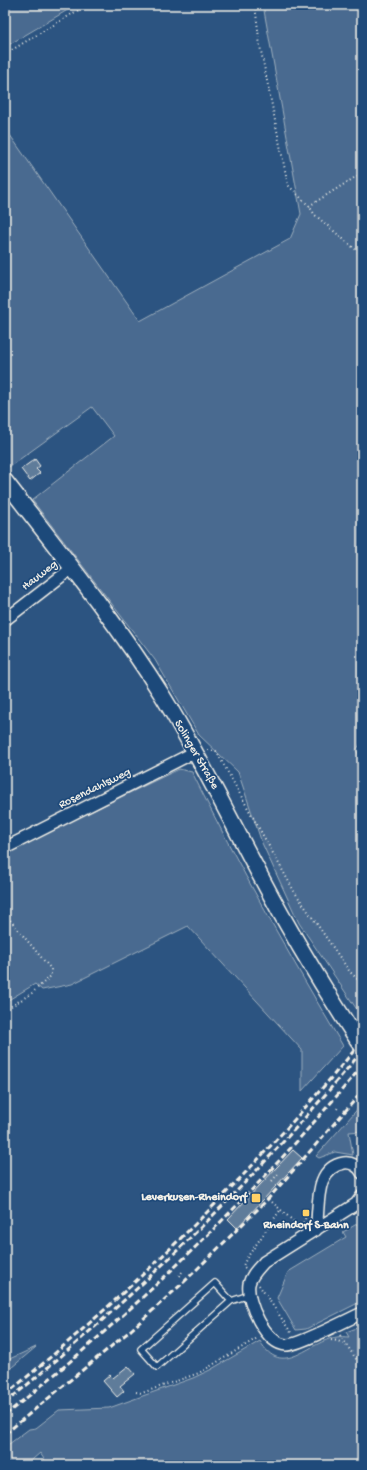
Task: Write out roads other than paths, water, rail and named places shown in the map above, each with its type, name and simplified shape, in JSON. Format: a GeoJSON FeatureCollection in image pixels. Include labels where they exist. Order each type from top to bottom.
{"type":"FeatureCollection","features":[{"type":"Feature","properties":{"kind":"main road","name":"Solinger Straße"},"geometry":{"type":"LineString","coordinates":[[5,481],[125,638],[195,752],[295,939],[324,988],[360,1042]]}},
{"type":"Feature","properties":{"kind":"street","name":"Hauweg"},"geometry":{"type":"LineString","coordinates":[[5,620],[72,568]]}},
{"type":"Feature","properties":{"kind":"street","name":"Rosendahlsweg"},"geometry":{"type":"LineString","coordinates":[[5,848],[195,752]]}},
{"type":"Feature","properties":{"kind":"street"},"geometry":{"type":"LineString","coordinates":[[316,1230],[323,1176],[329,1169],[337,1164],[347,1163],[354,1165],[362,1173]]}},
{"type":"Feature","properties":{"kind":"street"},"geometry":{"type":"LineString","coordinates":[[362,1196],[356,1204],[264,1262],[253,1274],[249,1295],[252,1306],[267,1333],[275,1341],[286,1345],[298,1342],[362,1313]]}},
{"type":"Feature","properties":{"kind":"lane"},"geometry":{"type":"LineString","coordinates":[[231,1301],[215,1283],[141,1349],[157,1366],[231,1301],[249,1295]]}},
{"type":"Feature","properties":{"kind":"railway"},"geometry":{"type":"LineString","coordinates":[[5,1395],[101,1313],[192,1227],[279,1136],[362,1041]]}},
{"type":"Feature","properties":{"kind":"railway"},"geometry":{"type":"LineString","coordinates":[[5,1403],[101,1322],[192,1236],[279,1146],[362,1051]]}},
{"type":"Feature","properties":{"kind":"railway"},"geometry":{"type":"LineString","coordinates":[[5,1415],[101,1335],[192,1250],[237,1206],[280,1160],[362,1066]]}},
{"type":"Feature","properties":{"kind":"railway"},"geometry":{"type":"LineString","coordinates":[[5,1434],[131,1330],[184,1282],[268,1199],[362,1092]]}},
{"type":"Feature","properties":{"kind":"place","name":"Leverkusen-Rheindorf"},"geometry":{"type":"Point","coordinates":[256,1198]}},
{"type":"Feature","properties":{"kind":"place","name":"Rheindorf S-Bahn"},"geometry":{"type":"Point","coordinates":[306,1213]}}]}
